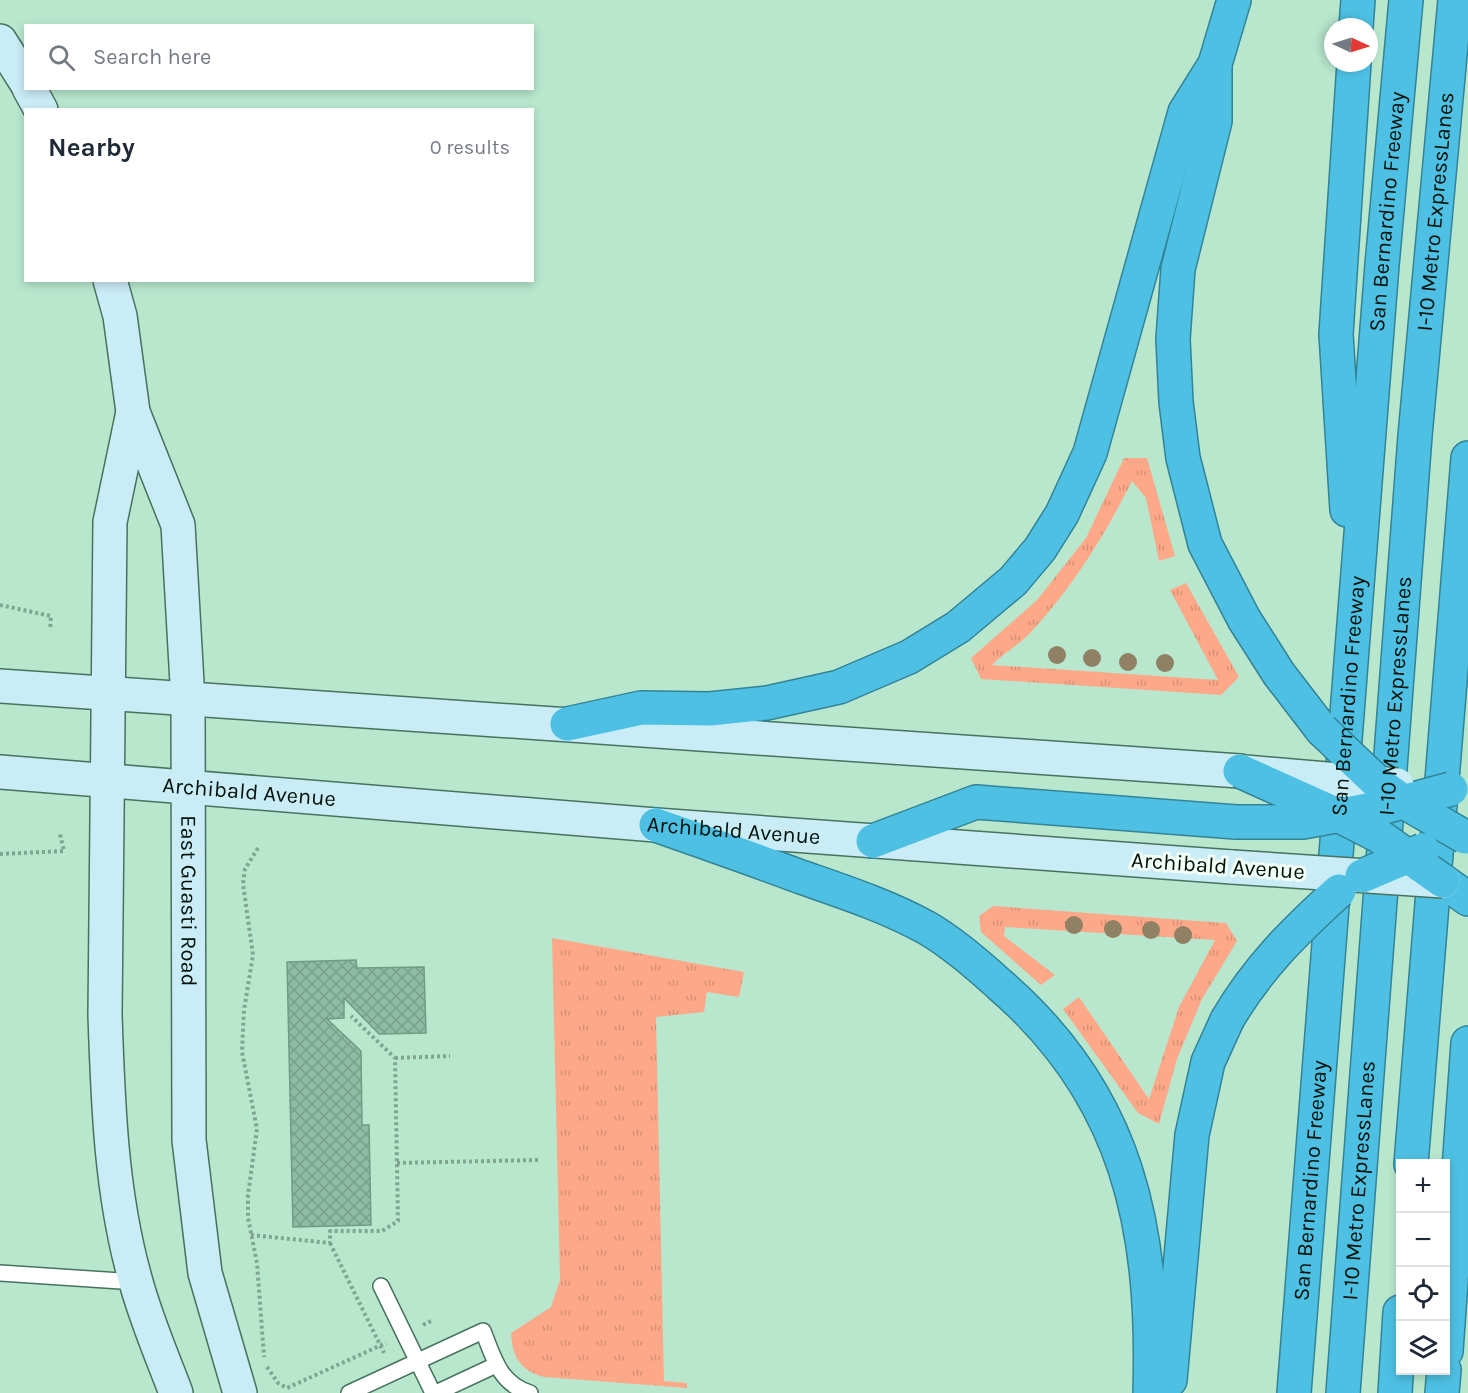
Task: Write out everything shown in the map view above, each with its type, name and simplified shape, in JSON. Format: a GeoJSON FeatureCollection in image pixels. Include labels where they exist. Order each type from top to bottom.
{"type":"FeatureCollection","features":[{"type":"Feature","properties":{"kind":"highway"},"geometry":{"type":"LineString","coordinates":[[567,724],[641,708],[710,709],[766,703],[839,687],[909,657],[957,627],[1013,581],[1040,549],[1062,514],[1086,462],[1103,413],[1185,112],[1215,64],[1234,0]]}},
{"type":"Feature","properties":{"kind":"highway"},"geometry":{"type":"LineString","coordinates":[[1357,18],[1358,0]]}},
{"type":"Feature","properties":{"kind":"highway","name":"San Bernardino Freeway"},"geometry":{"type":"LineString","coordinates":[[1294,1393],[1382,265],[1406,0]]}},
{"type":"Feature","properties":{"kind":"highway","name":"I-10 Metro ExpressLanes"},"geometry":{"type":"LineString","coordinates":[[1343,1393],[1415,436],[1455,0]]}},
{"type":"Feature","properties":{"kind":"highway"},"geometry":{"type":"LineString","coordinates":[[1215,64],[1215,122],[1178,269],[1173,339],[1176,402],[1183,458],[1205,544],[1244,619],[1279,674],[1322,730],[1378,783],[1404,802],[1467,837]]}},
{"type":"Feature","properties":{"kind":"highway"},"geometry":{"type":"LineString","coordinates":[[1353,72],[1335,334],[1355,628]]}},
{"type":"Feature","properties":{"kind":"highway"},"geometry":{"type":"LineString","coordinates":[[1411,1159],[1468,458]]}},
{"type":"Feature","properties":{"kind":"highway"},"geometry":{"type":"LineString","coordinates":[[1240,771],[1340,816],[1460,888]]}},
{"type":"Feature","properties":{"kind":"highway"},"geometry":{"type":"LineString","coordinates":[[873,841],[976,802],[1236,822],[1303,822],[1404,802],[1462,786]]}},
{"type":"Feature","properties":{"kind":"highway"},"geometry":{"type":"LineString","coordinates":[[656,825],[871,901],[928,929],[965,954],[1044,1027],[1094,1096],[1121,1153],[1132,1186],[1149,1281],[1150,1393]]}},
{"type":"Feature","properties":{"kind":"highway"},"geometry":{"type":"LineString","coordinates":[[1169,1393],[1192,1135],[1208,1062],[1227,1020],[1256,975],[1276,950],[1339,891],[1362,876],[1408,856],[1467,837]]}},
{"type":"Feature","properties":{"kind":"highway"},"geometry":{"type":"LineString","coordinates":[[1448,1321],[1468,1043]]}},
{"type":"Feature","properties":{"kind":"highway"},"geometry":{"type":"LineString","coordinates":[[1453,1250],[1468,1196]]}},
{"type":"Feature","properties":{"kind":"highway"},"geometry":{"type":"LineString","coordinates":[[1395,1393],[1400,1321]]}},
{"type":"Feature","properties":{"kind":"highway"},"geometry":{"type":"LineString","coordinates":[[1443,1393],[1444,1375]]}},
{"type":"Feature","properties":{"kind":"main road"},"geometry":{"type":"LineString","coordinates":[[0,41],[24,79]]}},
{"type":"Feature","properties":{"kind":"main road"},"geometry":{"type":"LineString","coordinates":[[30,90],[40,108]]}},
{"type":"Feature","properties":{"kind":"main road","name":"East Guasti Road"},"geometry":{"type":"LineString","coordinates":[[111,282],[120,316],[133,412],[178,525],[188,701],[189,1140],[205,1273],[240,1393]]}},
{"type":"Feature","properties":{"kind":"main road","name":"East Guasti Road"},"geometry":{"type":"LineString","coordinates":[[133,412],[110,522],[105,1015],[107,1081],[112,1155],[119,1204],[136,1282],[176,1393]]}},
{"type":"Feature","properties":{"kind":"main road"},"geometry":{"type":"LineString","coordinates":[[0,686],[188,701],[567,724],[1240,771],[1378,783],[1462,786]]}},
{"type":"Feature","properties":{"kind":"main road","name":"Archibald Avenue"},"geometry":{"type":"LineString","coordinates":[[0,772],[656,825],[1362,876],[1460,888]]}},
{"type":"Feature","properties":{"kind":"lane"},"geometry":{"type":"LineString","coordinates":[[0,1273],[136,1282]]}},
{"type":"Feature","properties":{"kind":"lane"},"geometry":{"type":"LineString","coordinates":[[381,1286],[434,1393],[496,1365]]}},
{"type":"Feature","properties":{"kind":"lane"},"geometry":{"type":"LineString","coordinates":[[349,1393],[483,1331],[496,1365],[504,1378],[518,1389],[530,1393]]}},
{"type":"Feature","properties":{"kind":"path"},"geometry":{"type":"LineString","coordinates":[[0,605],[51,616],[50,630]]}},
{"type":"Feature","properties":{"kind":"path"},"geometry":{"type":"LineString","coordinates":[[0,854],[64,851],[60,834]]}},
{"type":"Feature","properties":{"kind":"path"},"geometry":{"type":"LineString","coordinates":[[258,848],[245,869],[243,884],[253,955],[244,1010],[242,1052],[257,1129],[248,1195],[267,1368],[278,1383],[287,1388],[431,1321]]}},
{"type":"Feature","properties":{"kind":"path"},"geometry":{"type":"LineString","coordinates":[[351,1016],[395,1058],[398,1221],[382,1231],[330,1231],[330,1243],[394,1372]]}},
{"type":"Feature","properties":{"kind":"path"},"geometry":{"type":"LineString","coordinates":[[395,1058],[450,1056]]}},
{"type":"Feature","properties":{"kind":"path"},"geometry":{"type":"LineString","coordinates":[[397,1163],[539,1160]]}},
{"type":"Feature","properties":{"kind":"path"},"geometry":{"type":"LineString","coordinates":[[251,1234],[330,1243]]}},
{"type":"Feature","properties":{"kind":"green space"},"geometry":{"type":"Polygon","coordinates":[[[1124,458],[1147,458],[1175,556],[1159,561],[1146,498],[1132,481],[1099,541],[1061,597],[1027,636],[992,665],[1218,680],[1170,590],[1186,583],[1239,677],[1221,695],[981,679],[971,658],[1037,600],[1086,538],[1124,458]]]}},
{"type":"Feature","properties":{"kind":"green space"},"geometry":{"type":"Polygon","coordinates":[[[993,906],[1226,923],[1237,941],[1202,999],[1177,1059],[1159,1124],[1138,1113],[1063,1009],[1079,997],[1149,1099],[1179,1007],[1215,940],[1005,927],[1004,936],[1055,975],[1041,985],[981,932],[979,916],[993,906]]]}},
{"type":"Feature","properties":{"kind":"green space"},"geometry":{"type":"Polygon","coordinates":[[[552,938],[744,972],[739,997],[707,992],[704,1012],[656,1017],[664,1381],[687,1383],[687,1388],[544,1377],[524,1367],[513,1349],[511,1333],[551,1307],[560,1280],[552,938]]]}},
{"type":"Feature","properties":{"kind":"building"},"geometry":{"type":"Polygon","coordinates":[[[356,960],[357,968],[424,967],[426,1033],[379,1034],[344,998],[344,1018],[327,1019],[361,1051],[362,1125],[369,1125],[371,1225],[293,1227],[287,962],[356,960]]]}}]}
